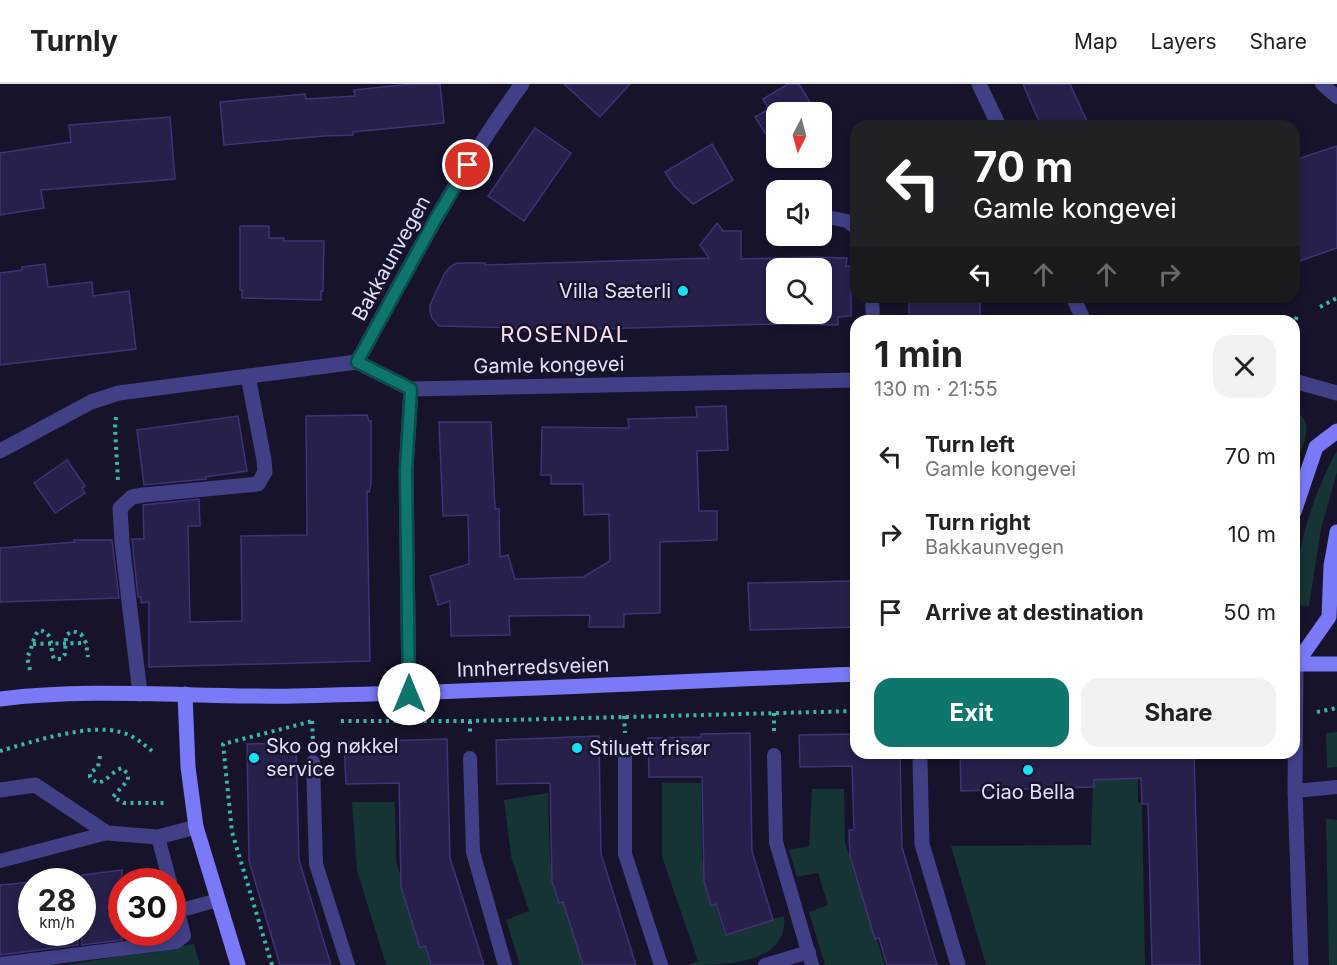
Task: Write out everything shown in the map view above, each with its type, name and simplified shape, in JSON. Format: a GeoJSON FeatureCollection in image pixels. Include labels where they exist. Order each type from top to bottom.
{"type":"FeatureCollection","features":[{"type":"Feature","properties":{"kind":"main road"},"geometry":{"type":"LineString","coordinates":[[1300,494],[1316,447],[1337,431]]}},
{"type":"Feature","properties":{"kind":"main road"},"geometry":{"type":"LineString","coordinates":[[1300,656],[1329,616],[1331,567],[1337,532]]}},
{"type":"Feature","properties":{"kind":"main road"},"geometry":{"type":"LineString","coordinates":[[1300,663],[1337,664]]}},
{"type":"Feature","properties":{"kind":"main road","name":"Innherredsveien"},"geometry":{"type":"LineString","coordinates":[[0,699],[30,695],[409,694],[850,674]]}},
{"type":"Feature","properties":{"kind":"main road"},"geometry":{"type":"LineString","coordinates":[[185,694],[188,767],[196,827],[238,965]]}},
{"type":"Feature","properties":{"kind":"street","name":"Bakkaunvegen"},"geometry":{"type":"LineString","coordinates":[[357,362],[441,210],[490,128],[522,84]]}},
{"type":"Feature","properties":{"kind":"street"},"geometry":{"type":"LineString","coordinates":[[980,84],[996,120]]}},
{"type":"Feature","properties":{"kind":"street"},"geometry":{"type":"LineString","coordinates":[[0,451],[91,402],[119,393],[357,362]]}},
{"type":"Feature","properties":{"kind":"street","name":"Gamle kongevei"},"geometry":{"type":"LineString","coordinates":[[357,362],[411,389],[850,380]]}},
{"type":"Feature","properties":{"kind":"street"},"geometry":{"type":"LineString","coordinates":[[140,694],[120,508],[132,497],[143,495],[258,484],[265,472],[264,459],[248,376]]}},
{"type":"Feature","properties":{"kind":"street"},"geometry":{"type":"LineString","coordinates":[[1300,383],[1337,393]]}},
{"type":"Feature","properties":{"kind":"street"},"geometry":{"type":"LineString","coordinates":[[409,694],[406,470],[411,389]]}},
{"type":"Feature","properties":{"kind":"street"},"geometry":{"type":"LineString","coordinates":[[1295,759],[1301,965]]}},
{"type":"Feature","properties":{"kind":"street"},"geometry":{"type":"LineString","coordinates":[[920,761],[922,844],[958,965]]}},
{"type":"Feature","properties":{"kind":"street"},"geometry":{"type":"LineString","coordinates":[[0,790],[35,785],[107,833],[158,837],[196,827]]}},
{"type":"Feature","properties":{"kind":"lane"},"geometry":{"type":"LineString","coordinates":[[1322,84],[1337,97]]}},
{"type":"Feature","properties":{"kind":"lane"},"geometry":{"type":"LineString","coordinates":[[832,218],[850,223]]}},
{"type":"Feature","properties":{"kind":"lane"},"geometry":{"type":"LineString","coordinates":[[625,754],[625,854],[661,965]]}},
{"type":"Feature","properties":{"kind":"lane"},"geometry":{"type":"LineString","coordinates":[[765,965],[811,958],[776,842],[774,755]]}},
{"type":"Feature","properties":{"kind":"lane"},"geometry":{"type":"LineString","coordinates":[[470,758],[473,852],[505,965]]}},
{"type":"Feature","properties":{"kind":"lane"},"geometry":{"type":"LineString","coordinates":[[313,762],[316,864],[348,965]]}},
{"type":"Feature","properties":{"kind":"lane"},"geometry":{"type":"LineString","coordinates":[[1295,790],[1337,787]]}},
{"type":"Feature","properties":{"kind":"lane"},"geometry":{"type":"LineString","coordinates":[[0,861],[107,833]]}},
{"type":"Feature","properties":{"kind":"lane"},"geometry":{"type":"LineString","coordinates":[[158,837],[166,868]]}},
{"type":"Feature","properties":{"kind":"lane"},"geometry":{"type":"LineString","coordinates":[[186,909],[218,900]]}},
{"type":"Feature","properties":{"kind":"lane"},"geometry":{"type":"LineString","coordinates":[[0,964],[144,946]]}},
{"type":"Feature","properties":{"kind":"path"},"geometry":{"type":"LineString","coordinates":[[1320,307],[1337,298]]}},
{"type":"Feature","properties":{"kind":"path"},"geometry":{"type":"LineString","coordinates":[[119,393],[115,428],[120,508]]}},
{"type":"Feature","properties":{"kind":"path"},"geometry":{"type":"LineString","coordinates":[[30,670],[27,657],[34,635],[39,630],[46,631],[50,636],[54,658],[61,659],[65,654],[66,635],[73,631],[81,634],[86,643],[88,657]]}},
{"type":"Feature","properties":{"kind":"path"},"geometry":{"type":"LineString","coordinates":[[33,644],[86,643]]}},
{"type":"Feature","properties":{"kind":"path"},"geometry":{"type":"LineString","coordinates":[[1313,713],[1337,708]]}},
{"type":"Feature","properties":{"kind":"path"},"geometry":{"type":"LineString","coordinates":[[334,721],[470,721],[850,711]]}},
{"type":"Feature","properties":{"kind":"path"},"geometry":{"type":"LineString","coordinates":[[272,965],[232,832],[223,744],[312,721],[323,721]]}},
{"type":"Feature","properties":{"kind":"path"},"geometry":{"type":"LineString","coordinates":[[0,751],[52,736],[85,731],[118,731],[136,738],[152,751]]}},
{"type":"Feature","properties":{"kind":"path"},"geometry":{"type":"LineString","coordinates":[[100,756],[98,767],[90,773],[90,777],[97,783],[104,781],[115,770],[122,768],[128,774],[128,780],[113,797],[124,803],[165,803]]}},
{"type":"Feature","properties":{"kind":"green space"},"geometry":{"type":"Polygon","coordinates":[[[1300,415],[1306,428],[1300,451],[1300,415]]]}},
{"type":"Feature","properties":{"kind":"green space"},"geometry":{"type":"Polygon","coordinates":[[[1337,451],[1337,472],[1321,529],[1309,606],[1300,605],[1301,546],[1312,506],[1337,451]]]}},
{"type":"Feature","properties":{"kind":"green space"},"geometry":{"type":"Polygon","coordinates":[[[1337,732],[1337,767],[1327,768],[1326,733],[1337,732]]]}},
{"type":"Feature","properties":{"kind":"green space"},"geometry":{"type":"Polygon","coordinates":[[[1138,778],[1138,803],[1142,802],[1145,965],[986,965],[951,846],[1091,845],[1093,779],[1138,778]]]}},
{"type":"Feature","properties":{"kind":"green space"},"geometry":{"type":"Polygon","coordinates":[[[662,783],[701,783],[702,860],[724,933],[784,916],[783,932],[776,944],[765,953],[736,962],[688,965],[698,961],[662,857],[662,783]]]}},
{"type":"Feature","properties":{"kind":"green space"},"geometry":{"type":"Polygon","coordinates":[[[812,789],[844,789],[845,843],[885,965],[825,965],[809,912],[828,905],[818,873],[797,877],[789,850],[809,846],[812,789]]]}},
{"type":"Feature","properties":{"kind":"green space"},"geometry":{"type":"Polygon","coordinates":[[[548,793],[550,861],[584,965],[520,965],[506,920],[529,911],[511,856],[504,800],[548,793]]]}},
{"type":"Feature","properties":{"kind":"green space"},"geometry":{"type":"Polygon","coordinates":[[[352,802],[395,802],[396,862],[430,965],[386,965],[357,870],[352,802]]]}},
{"type":"Feature","properties":{"kind":"green space"},"geometry":{"type":"Polygon","coordinates":[[[1326,819],[1337,820],[1337,965],[1329,965],[1326,819]]]}},
{"type":"Feature","properties":{"kind":"green space"},"geometry":{"type":"Polygon","coordinates":[[[194,944],[200,965],[66,965],[186,946],[194,944]]]}},
{"type":"Feature","properties":{"kind":"building"},"geometry":{"type":"Polygon","coordinates":[[[412,84],[440,84],[444,123],[353,132],[353,135],[224,145],[220,102],[305,94],[306,99],[355,96],[354,90],[412,84]]]}},
{"type":"Feature","properties":{"kind":"building"},"geometry":{"type":"Polygon","coordinates":[[[564,84],[630,84],[600,117],[564,84]]]}},
{"type":"Feature","properties":{"kind":"building"},"geometry":{"type":"Polygon","coordinates":[[[788,84],[799,84],[810,102],[766,102],[766,104],[763,99],[788,84]]]}},
{"type":"Feature","properties":{"kind":"building"},"geometry":{"type":"Polygon","coordinates":[[[1023,84],[1070,84],[1086,120],[1038,120],[1023,84]]]}},
{"type":"Feature","properties":{"kind":"building"},"geometry":{"type":"Polygon","coordinates":[[[766,111],[766,134],[755,117],[766,111]]]}},
{"type":"Feature","properties":{"kind":"building"},"geometry":{"type":"Polygon","coordinates":[[[170,117],[175,179],[41,190],[44,208],[0,215],[0,153],[71,142],[69,125],[170,117]]]}},
{"type":"Feature","properties":{"kind":"building"},"geometry":{"type":"Polygon","coordinates":[[[535,128],[571,153],[524,221],[488,196],[535,128]]]}},
{"type":"Feature","properties":{"kind":"building"},"geometry":{"type":"Polygon","coordinates":[[[712,144],[733,180],[693,204],[674,186],[665,172],[712,144]]]}},
{"type":"Feature","properties":{"kind":"building"},"geometry":{"type":"Polygon","coordinates":[[[1337,146],[1337,248],[1300,261],[1300,158],[1337,146]]]}},
{"type":"Feature","properties":{"kind":"building"},"geometry":{"type":"Polygon","coordinates":[[[717,223],[723,231],[741,231],[741,259],[766,258],[766,324],[776,324],[524,331],[524,328],[439,326],[432,318],[430,305],[445,273],[451,266],[458,263],[485,263],[485,265],[709,258],[700,245],[717,223]]]}},
{"type":"Feature","properties":{"kind":"building"},"geometry":{"type":"Polygon","coordinates":[[[240,226],[269,226],[269,238],[284,238],[284,241],[324,241],[321,300],[242,298],[240,226]]]}},
{"type":"Feature","properties":{"kind":"building"},"geometry":{"type":"Polygon","coordinates":[[[814,257],[847,258],[846,266],[850,266],[851,315],[838,317],[838,325],[776,324],[832,324],[832,258],[778,258],[814,257]]]}},
{"type":"Feature","properties":{"kind":"building"},"geometry":{"type":"Polygon","coordinates":[[[45,264],[48,287],[92,282],[93,296],[129,291],[136,349],[0,365],[0,273],[45,264]]]}},
{"type":"Feature","properties":{"kind":"building"},"geometry":{"type":"Polygon","coordinates":[[[909,303],[980,303],[980,315],[909,315],[909,303]]]}},
{"type":"Feature","properties":{"kind":"building"},"geometry":{"type":"Polygon","coordinates":[[[726,406],[728,450],[697,451],[699,511],[717,511],[717,540],[660,542],[660,613],[624,614],[624,627],[589,627],[590,615],[509,616],[510,635],[451,636],[450,601],[438,605],[430,576],[469,564],[468,515],[443,516],[439,422],[491,422],[495,509],[499,509],[500,557],[508,555],[515,579],[583,577],[610,561],[609,514],[584,515],[583,484],[551,484],[551,475],[541,475],[542,427],[629,428],[628,419],[697,417],[696,407],[726,406]]]}},
{"type":"Feature","properties":{"kind":"building"},"geometry":{"type":"Polygon","coordinates":[[[367,415],[371,421],[371,484],[367,492],[370,661],[149,667],[149,602],[141,603],[141,597],[138,597],[132,539],[144,539],[143,505],[199,499],[200,526],[188,526],[190,622],[242,621],[241,536],[307,535],[306,416],[367,415]]]}},
{"type":"Feature","properties":{"kind":"building"},"geometry":{"type":"Polygon","coordinates":[[[238,416],[247,471],[205,477],[206,479],[144,485],[137,430],[238,416]]]}},
{"type":"Feature","properties":{"kind":"building"},"geometry":{"type":"Polygon","coordinates":[[[67,460],[85,486],[82,488],[85,493],[55,513],[34,483],[67,460]]]}},
{"type":"Feature","properties":{"kind":"building"},"geometry":{"type":"Polygon","coordinates":[[[74,540],[112,540],[119,598],[0,602],[0,548],[75,542],[74,540]]]}},
{"type":"Feature","properties":{"kind":"building"},"geometry":{"type":"Polygon","coordinates":[[[850,581],[850,627],[750,630],[748,583],[850,581]]]}},
{"type":"Feature","properties":{"kind":"building"},"geometry":{"type":"Polygon","coordinates":[[[750,733],[752,851],[773,920],[726,935],[716,904],[711,906],[704,881],[702,777],[649,777],[648,738],[750,733]]]}},
{"type":"Feature","properties":{"kind":"building"},"geometry":{"type":"Polygon","coordinates":[[[850,734],[850,759],[900,759],[902,847],[937,965],[887,965],[879,938],[875,939],[850,856],[849,830],[854,830],[852,766],[800,767],[799,735],[850,734]]]}},
{"type":"Feature","properties":{"kind":"building"},"geometry":{"type":"Polygon","coordinates":[[[599,736],[601,854],[636,965],[583,965],[563,902],[559,903],[552,881],[550,783],[497,784],[496,740],[599,736]]]}},
{"type":"Feature","properties":{"kind":"building"},"geometry":{"type":"Polygon","coordinates":[[[447,739],[450,858],[484,965],[431,965],[425,946],[420,948],[401,887],[399,783],[346,784],[344,742],[447,739]]]}},
{"type":"Feature","properties":{"kind":"building"},"geometry":{"type":"Polygon","coordinates":[[[296,743],[299,860],[331,965],[280,965],[249,861],[247,744],[296,743]]]}},
{"type":"Feature","properties":{"kind":"building"},"geometry":{"type":"Polygon","coordinates":[[[960,759],[1194,759],[1200,965],[1152,965],[1148,804],[1142,804],[1141,778],[1094,780],[1094,787],[961,791],[960,759]]]}},
{"type":"Feature","properties":{"kind":"building"},"geometry":{"type":"Polygon","coordinates":[[[108,872],[108,942],[96,943],[96,873],[108,872]]]}},
{"type":"Feature","properties":{"kind":"building"},"geometry":{"type":"Polygon","coordinates":[[[18,883],[18,946],[70,946],[0,955],[0,885],[18,883]]]}},
{"type":"Feature","properties":{"kind":"place","name":"Villa Sæterli"},"geometry":{"type":"Point","coordinates":[683,291]}},
{"type":"Feature","properties":{"kind":"place","name":"Stiluett frisør"},"geometry":{"type":"Point","coordinates":[577,748]}},
{"type":"Feature","properties":{"kind":"place","name":"Sko og nøkkel service"},"geometry":{"type":"Point","coordinates":[254,758]}},
{"type":"Feature","properties":{"kind":"place","name":"Ciao Bella"},"geometry":{"type":"Point","coordinates":[1028,770]}},
{"type":"Feature","properties":{"kind":"district","name":"ROSENDAL"},"geometry":{"type":"Point","coordinates":[565,334]}},
{"type":"Feature","properties":{"kind":"route"},"geometry":{"type":"LineString","coordinates":[[409,694],[406,470],[411,389],[357,362],[468,165]]}}]}
